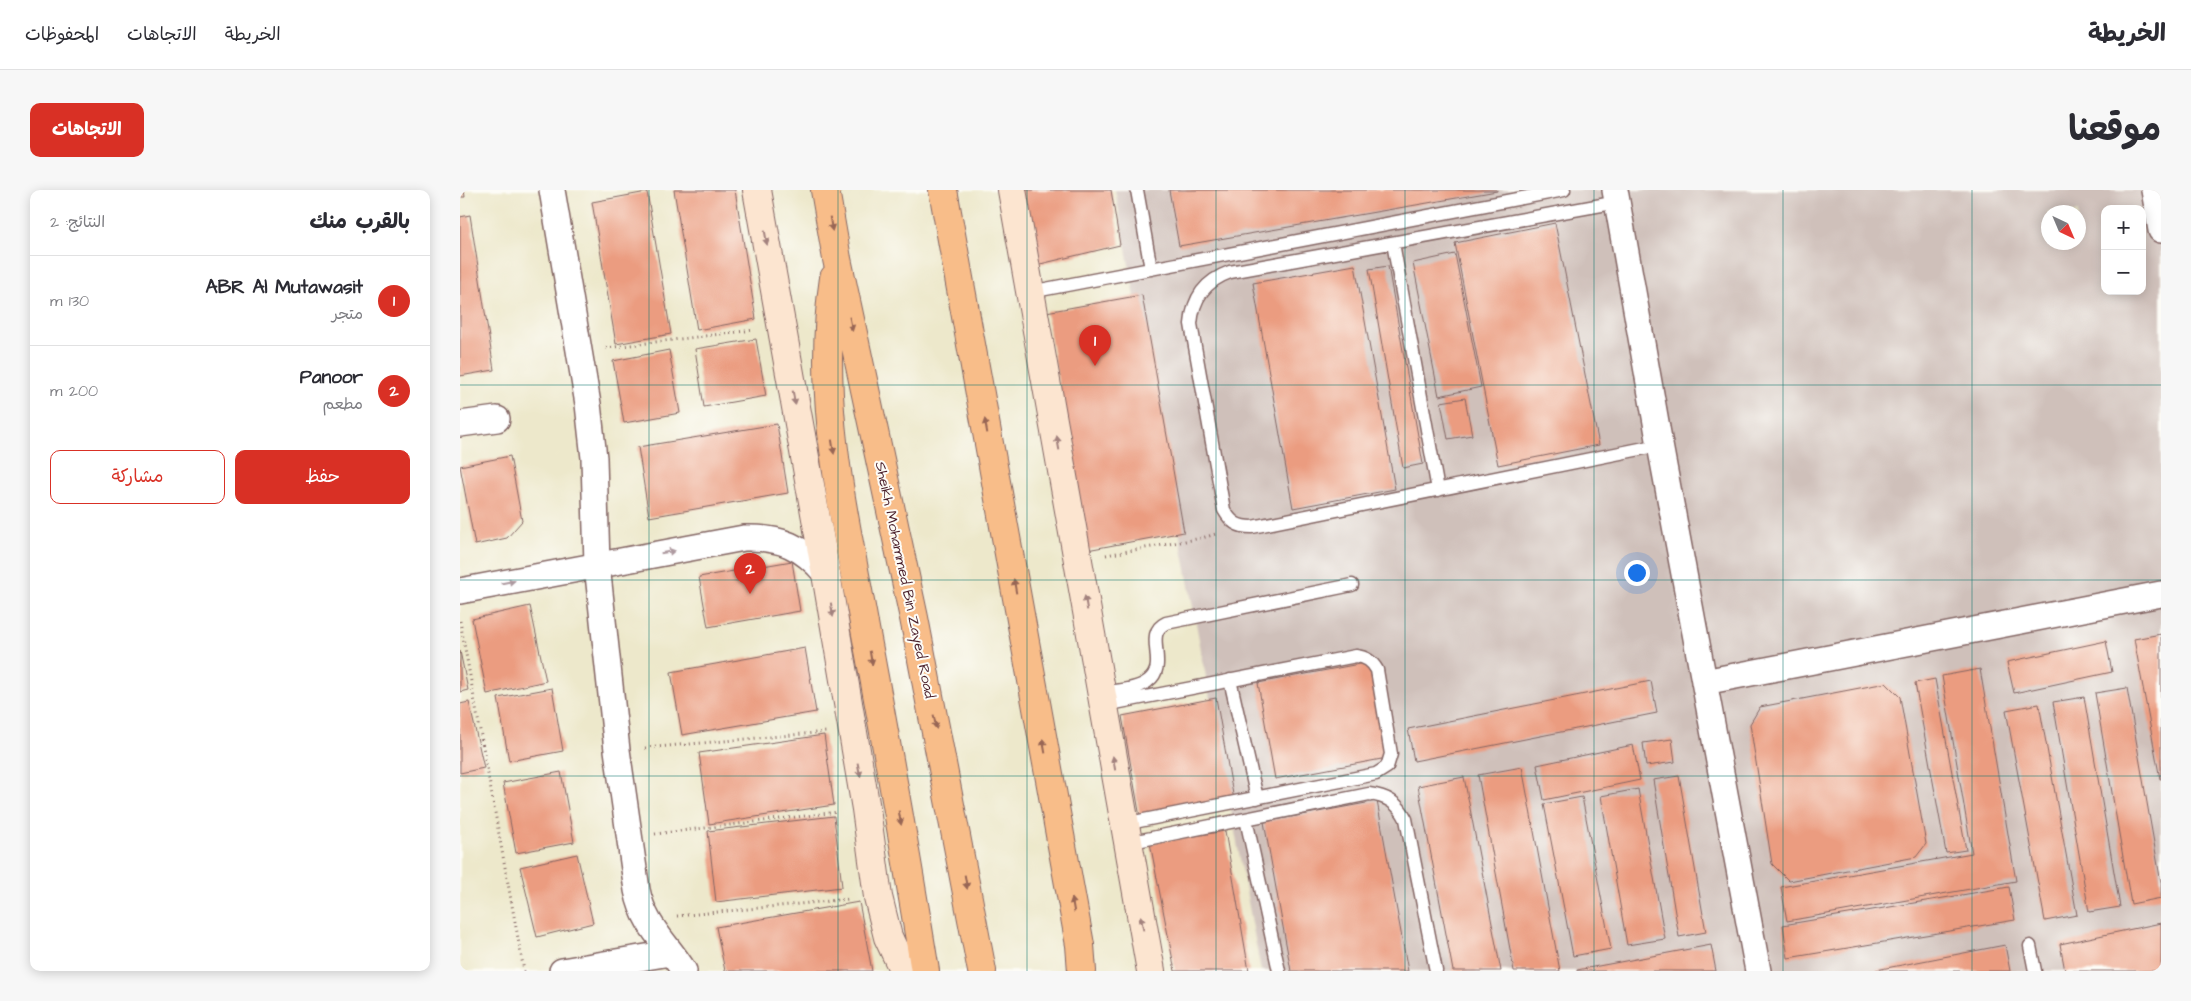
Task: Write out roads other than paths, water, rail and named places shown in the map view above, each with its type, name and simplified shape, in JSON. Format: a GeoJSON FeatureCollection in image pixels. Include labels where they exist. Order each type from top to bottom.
{"type":"FeatureCollection","features":[{"type":"Feature","properties":{"kind":"highway","name":"Sheikh Mohammed Bin Zayed Road"},"geometry":{"type":"LineString","coordinates":[[825,190],[837,259],[916,627],[982,971]]}},
{"type":"Feature","properties":{"kind":"highway"},"geometry":{"type":"LineString","coordinates":[[943,190],[1081,958],[1089,971]]}},
{"type":"Feature","properties":{"kind":"highway"},"geometry":{"type":"LineString","coordinates":[[837,259],[831,296],[827,361],[832,444],[906,853],[925,971]]}},
{"type":"Feature","properties":{"kind":"main road"},"geometry":{"type":"LineString","coordinates":[[757,190],[826,574],[851,730],[866,809],[878,897],[888,937],[904,971]]}},
{"type":"Feature","properties":{"kind":"main road"},"geometry":{"type":"LineString","coordinates":[[1012,190],[1152,971]]}},
{"type":"Feature","properties":{"kind":"street"},"geometry":{"type":"LineString","coordinates":[[552,190],[580,351],[594,458],[597,565],[617,750],[640,905],[646,920],[677,962]]}},
{"type":"Feature","properties":{"kind":"street"},"geometry":{"type":"LineString","coordinates":[[2154,190],[2161,230]]}},
{"type":"Feature","properties":{"kind":"street"},"geometry":{"type":"LineString","coordinates":[[1616,196],[1660,446],[1758,971]]}},
{"type":"Feature","properties":{"kind":"street"},"geometry":{"type":"LineString","coordinates":[[460,424],[497,419]]}},
{"type":"Feature","properties":{"kind":"street"},"geometry":{"type":"LineString","coordinates":[[460,591],[744,538],[760,537],[790,544],[804,552],[826,574]]}},
{"type":"Feature","properties":{"kind":"street"},"geometry":{"type":"LineString","coordinates":[[1704,682],[2161,594]]}},
{"type":"Feature","properties":{"kind":"street"},"geometry":{"type":"LineString","coordinates":[[562,971],[677,962]]}},
{"type":"Feature","properties":{"kind":"lane"},"geometry":{"type":"LineString","coordinates":[[1137,190],[1151,269]]}},
{"type":"Feature","properties":{"kind":"lane"},"geometry":{"type":"LineString","coordinates":[[1030,292],[1564,190]]}},
{"type":"Feature","properties":{"kind":"lane"},"geometry":{"type":"LineString","coordinates":[[1616,196],[1393,243],[1230,272],[1217,277],[1197,297],[1192,310],[1191,324],[1224,510],[1235,524],[1243,527],[1252,528],[1660,446]]}},
{"type":"Feature","properties":{"kind":"lane"},"geometry":{"type":"LineString","coordinates":[[1393,243],[1438,490]]}},
{"type":"Feature","properties":{"kind":"lane"},"geometry":{"type":"LineString","coordinates":[[1104,699],[1142,685],[1154,676],[1158,669],[1155,634],[1161,625],[1352,585]]}},
{"type":"Feature","properties":{"kind":"lane"},"geometry":{"type":"LineString","coordinates":[[1104,699],[1230,680],[1356,656],[1369,660],[1377,670],[1391,754],[1387,767],[1376,774],[1257,798],[1126,833]]}},
{"type":"Feature","properties":{"kind":"lane"},"geometry":{"type":"LineString","coordinates":[[1230,680],[1257,798]]}},
{"type":"Feature","properties":{"kind":"lane"},"geometry":{"type":"LineString","coordinates":[[1126,833],[1246,819],[1369,794],[1388,798],[1396,803],[1406,819],[1436,971]]}},
{"type":"Feature","properties":{"kind":"lane"},"geometry":{"type":"LineString","coordinates":[[1246,819],[1279,971]]}},
{"type":"Feature","properties":{"kind":"lane"},"geometry":{"type":"LineString","coordinates":[[2030,946],[2035,971]]}},
{"type":"Feature","properties":{"kind":"place","name":"ABR Al Mutawasit"},"geometry":{"type":"Point","coordinates":[1095,366]}},
{"type":"Feature","properties":{"kind":"place","name":"Panoor"},"geometry":{"type":"Point","coordinates":[750,594]}}]}
